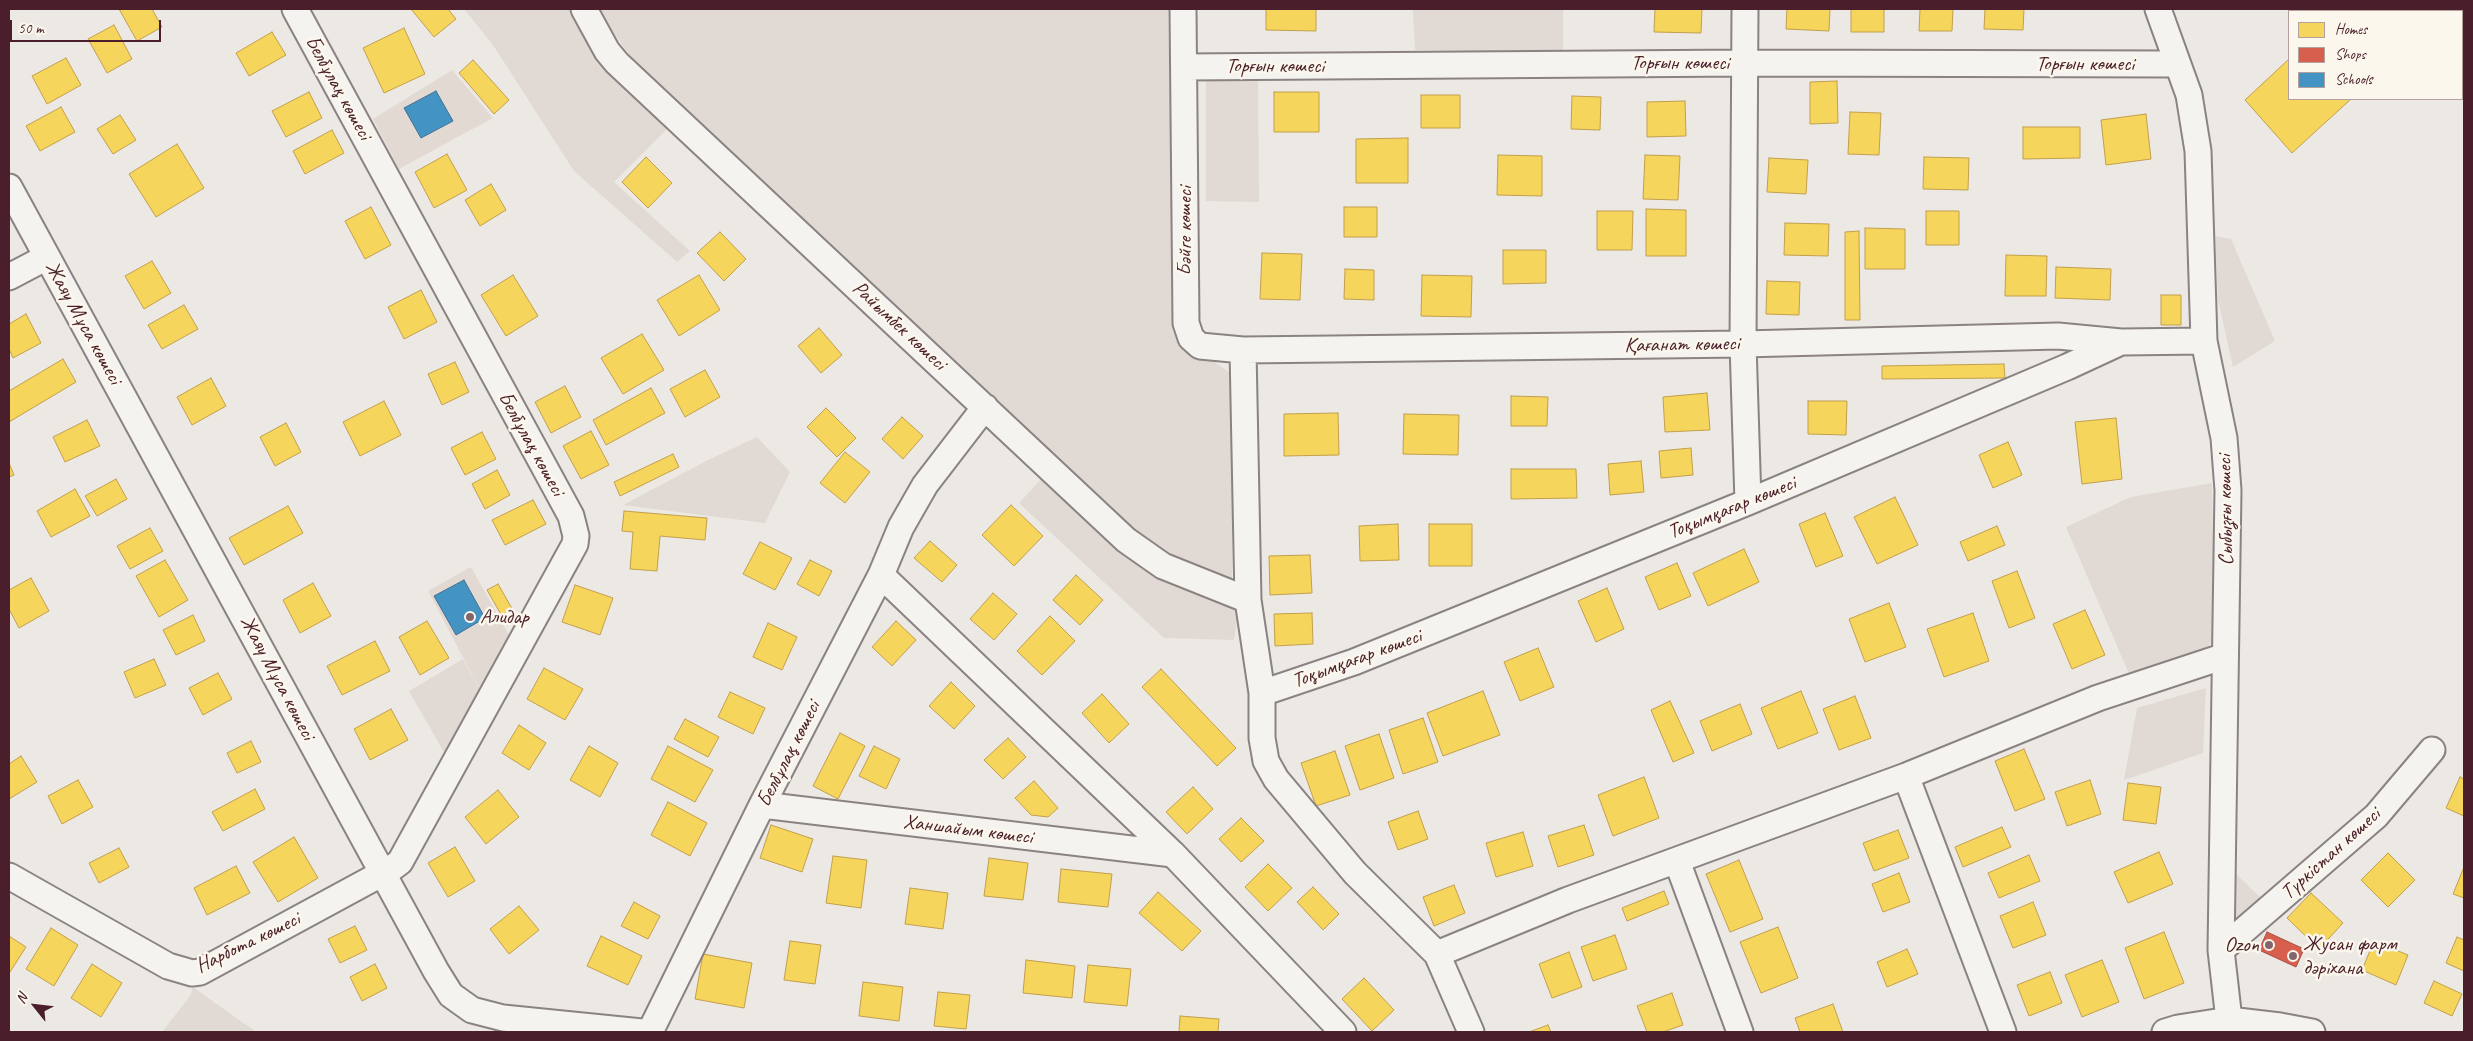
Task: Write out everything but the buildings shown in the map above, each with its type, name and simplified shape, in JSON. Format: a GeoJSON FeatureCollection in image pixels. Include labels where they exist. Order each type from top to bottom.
{"type":"FeatureCollection","features":[{"type":"Feature","properties":{"kind":"street","name":"Белбұлақ көшесі"},"geometry":{"type":"LineString","coordinates":[[294,9],[571,516],[576,536],[570,554],[400,862],[382,874]]}},
{"type":"Feature","properties":{"kind":"street","name":"Райымбек көшесі"},"geometry":{"type":"LineString","coordinates":[[584,9],[607,51],[617,63],[1126,540],[1163,566],[1248,600]]}},
{"type":"Feature","properties":{"kind":"street"},"geometry":{"type":"LineString","coordinates":[[1184,9],[1184,67]]}},
{"type":"Feature","properties":{"kind":"street"},"geometry":{"type":"LineString","coordinates":[[1746,9],[1743,344],[1748,502]]}},
{"type":"Feature","properties":{"kind":"street","name":"Сыбызғы көшесі"},"geometry":{"type":"LineString","coordinates":[[2158,9],[2176,64],[2189,95],[2198,152],[2204,341],[2224,438],[2227,481],[2221,950],[2229,1020]]}},
{"type":"Feature","properties":{"kind":"street","name":"Торғын көшесі"},"geometry":{"type":"LineString","coordinates":[[1184,67],[1745,63],[2176,64]]}},
{"type":"Feature","properties":{"kind":"street","name":"Бәйге көшесі"},"geometry":{"type":"LineString","coordinates":[[1184,67],[1186,323],[1191,338],[1200,346],[1243,350]]}},
{"type":"Feature","properties":{"kind":"street","name":"Жаяу Мұса көшесі"},"geometry":{"type":"LineString","coordinates":[[9,187],[382,874],[439,977],[451,995],[461,1003],[484,1014],[503,1018],[642,1032]]}},
{"type":"Feature","properties":{"kind":"street"},"geometry":{"type":"LineString","coordinates":[[9,277],[47,257]]}},
{"type":"Feature","properties":{"kind":"street","name":"Қағанат көшесі"},"geometry":{"type":"LineString","coordinates":[[1243,350],[1743,344],[2058,336],[2121,342]]}},
{"type":"Feature","properties":{"kind":"street","name":"Тоқымқағар көшесі"},"geometry":{"type":"LineString","coordinates":[[1262,693],[1354,662],[1748,502],[2067,367],[2121,342],[2204,341]]}},
{"type":"Feature","properties":{"kind":"street"},"geometry":{"type":"LineString","coordinates":[[1243,350],[1248,600],[1262,693],[1266,761],[1276,779],[1355,873],[1437,954],[1471,1032]]}},
{"type":"Feature","properties":{"kind":"street","name":"Белбұлақ көшесі"},"geometry":{"type":"LineString","coordinates":[[650,1032],[762,805],[881,575],[901,526],[925,485],[985,407]]}},
{"type":"Feature","properties":{"kind":"street"},"geometry":{"type":"LineString","coordinates":[[881,575],[1173,854],[1343,1032]]}},
{"type":"Feature","properties":{"kind":"street"},"geometry":{"type":"LineString","coordinates":[[1437,954],[1568,900],[1677,862],[1906,776],[2098,698],[2225,656]]}},
{"type":"Feature","properties":{"kind":"street","name":"Түркістан көшесі"},"geometry":{"type":"LineString","coordinates":[[2221,950],[2376,816],[2432,750]]}},
{"type":"Feature","properties":{"kind":"street"},"geometry":{"type":"LineString","coordinates":[[1906,776],[2003,1032]]}},
{"type":"Feature","properties":{"kind":"street","name":"Ханшайым көшесі"},"geometry":{"type":"LineString","coordinates":[[762,805],[1173,854]]}},
{"type":"Feature","properties":{"kind":"street"},"geometry":{"type":"LineString","coordinates":[[1677,862],[1740,1032]]}},
{"type":"Feature","properties":{"kind":"street","name":"Нарбота көшесі"},"geometry":{"type":"LineString","coordinates":[[9,876],[168,966],[192,974],[200,972],[382,874]]}},
{"type":"Feature","properties":{"kind":"street"},"geometry":{"type":"LineString","coordinates":[[2165,1032],[2178,1028],[2229,1020],[2312,1032]]}},
{"type":"Feature","properties":{"kind":"shaded area"},"geometry":{"type":"Polygon","coordinates":[[[464,9],[574,9],[604,63],[667,129],[614,182],[690,251],[677,262],[574,171],[493,45],[464,9]]]}},
{"type":"Feature","properties":{"kind":"shaded area"},"geometry":{"type":"Polygon","coordinates":[[[596,9],[1168,9],[1175,315],[1210,359],[1229,372],[1233,382],[1232,579],[1167,554],[1123,523],[633,60],[596,9]]]}},
{"type":"Feature","properties":{"kind":"shaded area"},"geometry":{"type":"Polygon","coordinates":[[[1413,9],[1563,9],[1563,52],[1415,50],[1413,9]]]}},
{"type":"Feature","properties":{"kind":"shaded area"},"geometry":{"type":"Polygon","coordinates":[[[452,70],[493,118],[399,169],[373,119],[452,70]]]}},
{"type":"Feature","properties":{"kind":"shaded area"},"geometry":{"type":"Polygon","coordinates":[[[1206,80],[1258,80],[1259,202],[1206,201],[1206,80]]]}},
{"type":"Feature","properties":{"kind":"shaded area"},"geometry":{"type":"Polygon","coordinates":[[[2215,236],[2231,239],[2275,341],[2233,367],[2218,300],[2215,236]]]}},
{"type":"Feature","properties":{"kind":"shaded area"},"geometry":{"type":"Polygon","coordinates":[[[757,437],[790,472],[765,523],[623,505],[706,461],[757,437]]]}},
{"type":"Feature","properties":{"kind":"shaded area"},"geometry":{"type":"Polygon","coordinates":[[[1046,474],[1233,606],[1237,620],[1234,640],[1164,638],[1019,503],[1046,474]]]}},
{"type":"Feature","properties":{"kind":"shaded area"},"geometry":{"type":"Polygon","coordinates":[[[2212,483],[2215,630],[2211,642],[2206,649],[2130,676],[2066,527],[2131,497],[2212,483]]]}},
{"type":"Feature","properties":{"kind":"shaded area","name":"Алидар"},"geometry":{"type":"Polygon","coordinates":[[[471,567],[513,642],[484,697],[428,591],[471,567]]]}},
{"type":"Feature","properties":{"kind":"shaded area"},"geometry":{"type":"Polygon","coordinates":[[[463,659],[484,697],[449,761],[409,691],[463,659]]]}},
{"type":"Feature","properties":{"kind":"shaded area"},"geometry":{"type":"Polygon","coordinates":[[[2206,688],[2203,753],[2124,780],[2137,708],[2206,688]]]}},
{"type":"Feature","properties":{"kind":"shaded area"},"geometry":{"type":"Polygon","coordinates":[[[2233,871],[2265,902],[2237,920],[2234,918],[2233,871]]]}},
{"type":"Feature","properties":{"kind":"shaded area"},"geometry":{"type":"Polygon","coordinates":[[[193,987],[257,1032],[162,1032],[190,996],[193,987]]]}},
{"type":"Feature","properties":{"kind":"place","name":"Алидар"},"geometry":{"type":"Point","coordinates":[470,617]}},
{"type":"Feature","properties":{"kind":"place","name":"Ozon"},"geometry":{"type":"Point","coordinates":[2269,945]}},
{"type":"Feature","properties":{"kind":"place","name":"Жусан фарм дәріхана"},"geometry":{"type":"Point","coordinates":[2293,956]}}]}
